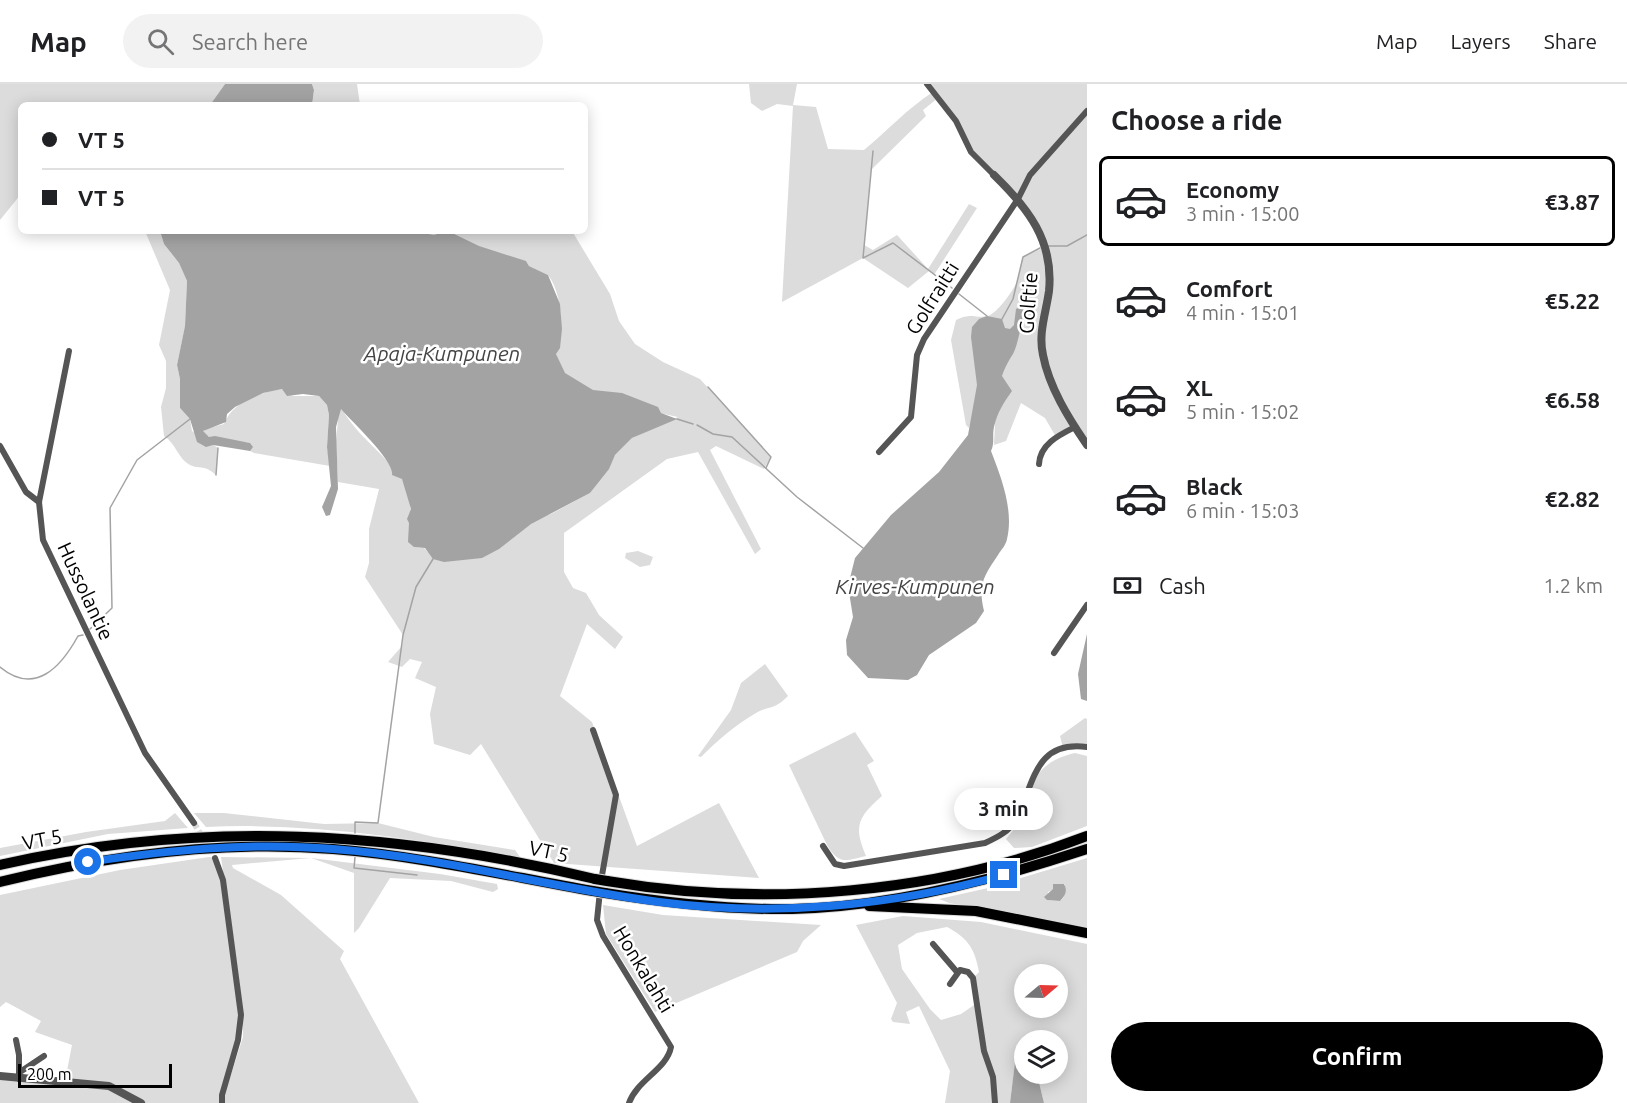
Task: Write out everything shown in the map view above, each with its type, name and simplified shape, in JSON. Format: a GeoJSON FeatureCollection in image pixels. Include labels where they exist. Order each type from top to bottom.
{"type":"FeatureCollection","features":[{"type":"Feature","properties":{"kind":"highway","name":"VT 5"},"geometry":{"type":"LineString","coordinates":[[0,866],[55,854],[150,840],[266,835],[348,838],[462,852],[658,890],[709,893],[834,891],[894,885],[954,874],[1087,836]]}},
{"type":"Feature","properties":{"kind":"highway","name":"VT 5"},"geometry":{"type":"LineString","coordinates":[[0,882],[127,856],[207,848],[271,846],[334,849],[460,865],[659,902],[711,907],[792,909],[844,905],[984,880],[1087,849]]}},
{"type":"Feature","properties":{"kind":"highway"},"geometry":{"type":"LineString","coordinates":[[844,905],[976,910],[1087,933]]}},
{"type":"Feature","properties":{"kind":"street","name":"Golftie"},"geometry":{"type":"LineString","coordinates":[[927,84],[956,121],[971,152],[1018,199],[1043,239],[1048,256],[1049,291],[1043,319],[1042,354],[1053,386],[1087,445]]}},
{"type":"Feature","properties":{"kind":"street","name":"Golfraitti"},"geometry":{"type":"LineString","coordinates":[[879,452],[911,417],[917,355],[924,339],[1018,199],[1030,175],[1087,111]]}},
{"type":"Feature","properties":{"kind":"street","name":"Hussolantie"},"geometry":{"type":"LineString","coordinates":[[69,351],[39,502],[41,532],[52,563],[145,753],[194,823]]}},
{"type":"Feature","properties":{"kind":"street"},"geometry":{"type":"LineString","coordinates":[[1039,464],[1044,447],[1056,437],[1075,427]]}},
{"type":"Feature","properties":{"kind":"street"},"geometry":{"type":"LineString","coordinates":[[0,446],[26,492],[39,502]]}},
{"type":"Feature","properties":{"kind":"street"},"geometry":{"type":"LineString","coordinates":[[1054,653],[1087,605]]}},
{"type":"Feature","properties":{"kind":"street","name":"Honkalahti"},"geometry":{"type":"LineString","coordinates":[[593,730],[616,795],[597,920],[603,936],[671,1047],[670,1055],[646,1078],[629,1103]]}},
{"type":"Feature","properties":{"kind":"street"},"geometry":{"type":"LineString","coordinates":[[823,846],[835,864],[844,866],[985,843],[1002,836],[1016,819],[1028,786],[1041,762],[1063,748],[1074,745],[1087,747]]}},
{"type":"Feature","properties":{"kind":"street"},"geometry":{"type":"LineString","coordinates":[[215,858],[223,880],[241,1016],[238,1040],[222,1095],[222,1103]]}},
{"type":"Feature","properties":{"kind":"street"},"geometry":{"type":"LineString","coordinates":[[933,944],[957,972]]}},
{"type":"Feature","properties":{"kind":"street"},"geometry":{"type":"LineString","coordinates":[[950,984],[960,970],[968,972],[973,978],[984,1051],[993,1077],[995,1103]]}},
{"type":"Feature","properties":{"kind":"street"},"geometry":{"type":"LineString","coordinates":[[16,1040],[19,1075]]}},
{"type":"Feature","properties":{"kind":"street"},"geometry":{"type":"LineString","coordinates":[[19,1075],[44,1056]]}},
{"type":"Feature","properties":{"kind":"street"},"geometry":{"type":"LineString","coordinates":[[0,1076],[19,1075],[109,1086],[141,1103]]}},
{"type":"Feature","properties":{"kind":"shaded area"},"geometry":{"type":"Polygon","coordinates":[[[0,84],[225,84],[212,102],[18,102],[18,198],[0,220],[0,84]]]}},
{"type":"Feature","properties":{"kind":"shaded area"},"geometry":{"type":"Polygon","coordinates":[[[312,84],[357,84],[360,102],[312,102],[314,90],[312,84]]]}},
{"type":"Feature","properties":{"kind":"shaded area"},"geometry":{"type":"Polygon","coordinates":[[[749,84],[797,84],[793,105],[816,107],[828,149],[864,150],[906,112],[933,92],[927,84],[1087,84],[1087,445],[1075,428],[1056,437],[1045,418],[1021,403],[1006,441],[994,445],[995,424],[974,412],[969,428],[966,425],[951,340],[956,320],[966,316],[984,317],[992,314],[1002,305],[1015,286],[1023,257],[1045,247],[1037,225],[971,152],[956,121],[938,98],[923,110],[926,116],[871,170],[864,245],[873,250],[897,235],[928,269],[969,204],[977,208],[934,275],[929,271],[908,288],[863,258],[782,302],[793,106],[777,104],[762,111],[751,103],[749,84]]]}},
{"type":"Feature","properties":{"kind":"shaded area"},"geometry":{"type":"Polygon","coordinates":[[[146,234],[161,234],[164,244],[179,263],[187,281],[185,327],[177,365],[180,379],[180,408],[190,419],[192,431],[218,448],[216,475],[205,468],[186,462],[164,436],[161,407],[166,388],[166,361],[159,345],[170,290],[146,234]]]}},
{"type":"Feature","properties":{"kind":"shaded area"},"geometry":{"type":"Polygon","coordinates":[[[412,234],[574,234],[610,294],[619,321],[635,344],[663,362],[700,379],[771,457],[764,469],[716,446],[710,450],[761,549],[755,554],[698,452],[667,459],[564,533],[564,572],[573,588],[586,593],[599,615],[623,637],[615,649],[587,624],[560,696],[592,722],[637,846],[719,803],[759,878],[554,863],[481,744],[470,755],[434,744],[430,714],[436,687],[415,678],[422,662],[410,659],[402,667],[388,662],[402,646],[403,635],[365,577],[369,563],[369,529],[379,489],[338,482],[336,441],[339,410],[342,409],[355,428],[388,461],[402,479],[410,503],[414,547],[424,548],[428,552],[551,514],[590,493],[615,455],[632,438],[678,417],[608,402],[562,376],[556,354],[561,325],[557,293],[548,275],[529,266],[526,261],[423,260],[412,234]]]}},
{"type":"Feature","properties":{"kind":"shaded area"},"geometry":{"type":"Polygon","coordinates":[[[282,389],[293,396],[319,396],[327,405],[329,415],[327,447],[330,466],[254,453],[250,451],[250,443],[209,437],[202,433],[205,429],[224,424],[233,410],[248,399],[282,389]]]}},
{"type":"Feature","properties":{"kind":"shaded area"},"geometry":{"type":"Polygon","coordinates":[[[638,551],[653,557],[650,565],[640,567],[625,558],[626,553],[638,551]]]}},
{"type":"Feature","properties":{"kind":"shaded area"},"geometry":{"type":"Polygon","coordinates":[[[765,664],[788,696],[775,706],[748,718],[727,733],[701,757],[698,756],[731,710],[741,683],[765,664]]]}},
{"type":"Feature","properties":{"kind":"shaded area"},"geometry":{"type":"Polygon","coordinates":[[[1085,718],[1087,719],[1087,747],[1063,748],[1060,736],[1085,718]]]}},
{"type":"Feature","properties":{"kind":"shaded area"},"geometry":{"type":"Polygon","coordinates":[[[855,732],[874,761],[867,765],[882,796],[863,816],[860,823],[860,837],[866,856],[843,860],[835,856],[827,845],[789,765],[855,732]]]}},
{"type":"Feature","properties":{"kind":"shaded area"},"geometry":{"type":"Polygon","coordinates":[[[1075,753],[1087,756],[1087,826],[1032,847],[1014,848],[1006,839],[1016,826],[1037,777],[1045,767],[1057,759],[1075,753]]]}},
{"type":"Feature","properties":{"kind":"shaded area"},"geometry":{"type":"Polygon","coordinates":[[[175,813],[188,828],[108,834],[0,856],[0,848],[86,832],[165,821],[175,813]]]}},
{"type":"Feature","properties":{"kind":"shaded area"},"geometry":{"type":"Polygon","coordinates":[[[194,813],[224,813],[324,824],[378,823],[434,837],[515,850],[520,857],[364,833],[285,827],[206,827],[194,813]]]}},
{"type":"Feature","properties":{"kind":"shaded area"},"geometry":{"type":"Polygon","coordinates":[[[221,857],[311,858],[232,865],[233,868],[281,895],[344,951],[340,959],[419,1103],[225,1103],[224,1096],[243,1037],[243,1015],[222,1103],[0,1103],[0,1076],[65,1081],[72,1045],[35,1032],[41,1021],[6,1002],[0,1007],[0,895],[120,870],[215,858],[224,879],[221,857]]]}},
{"type":"Feature","properties":{"kind":"shaded area"},"geometry":{"type":"Polygon","coordinates":[[[311,858],[440,874],[497,884],[498,889],[493,892],[451,881],[390,878],[354,933],[354,873],[311,858]]]}},
{"type":"Feature","properties":{"kind":"shaded area"},"geometry":{"type":"Polygon","coordinates":[[[1087,858],[1087,928],[949,903],[939,899],[988,888],[1087,858]],[[1065,884],[1048,892],[1047,900],[1060,901],[1064,897],[1065,884]]]}},
{"type":"Feature","properties":{"kind":"shaded area"},"geometry":{"type":"Polygon","coordinates":[[[603,905],[663,915],[821,925],[803,941],[797,952],[655,1012],[606,934],[603,905]]]}},
{"type":"Feature","properties":{"kind":"shaded area"},"geometry":{"type":"Polygon","coordinates":[[[903,916],[981,922],[1087,944],[1087,1103],[1044,1103],[1039,1084],[1068,1084],[1068,1030],[1014,1030],[1014,1071],[1010,1103],[945,1103],[950,1071],[919,1006],[906,1012],[910,1024],[893,1022],[891,1019],[897,1003],[856,925],[903,916]],[[947,927],[917,933],[898,945],[902,969],[930,1009],[941,1020],[961,1014],[977,1003],[973,978],[979,972],[973,951],[960,935],[947,927]]]}},
{"type":"Feature","properties":{"kind":"water"},"geometry":{"type":"Polygon","coordinates":[[[225,84],[312,84],[314,90],[312,102],[212,102],[225,84]]]}},
{"type":"Feature","properties":{"kind":"water","name":"Apaja-Kumpunen"},"geometry":{"type":"Polygon","coordinates":[[[161,234],[454,234],[479,246],[526,261],[529,266],[548,275],[560,304],[562,329],[560,348],[556,354],[565,373],[593,390],[622,393],[658,407],[661,413],[677,419],[632,438],[615,455],[609,469],[590,493],[531,524],[499,549],[482,558],[444,562],[433,559],[425,548],[414,547],[408,542],[409,523],[407,519],[411,509],[402,479],[392,475],[387,460],[341,409],[336,427],[338,489],[330,515],[326,516],[322,507],[331,486],[327,447],[329,415],[327,405],[319,396],[303,394],[287,396],[282,389],[263,393],[235,407],[227,414],[226,422],[203,431],[209,437],[215,436],[250,443],[253,447],[250,451],[213,445],[206,447],[197,442],[190,419],[180,408],[180,379],[177,365],[185,326],[187,281],[179,263],[164,244],[161,234]]]}},
{"type":"Feature","properties":{"kind":"water","name":"Kirves-Kumpunen"},"geometry":{"type":"Polygon","coordinates":[[[1020,307],[1024,310],[1018,338],[1002,376],[1012,391],[997,417],[991,451],[1008,505],[1009,528],[1006,543],[983,582],[984,611],[976,623],[929,655],[917,675],[908,680],[868,678],[847,655],[846,640],[853,617],[848,586],[855,558],[891,515],[939,472],[968,435],[977,385],[971,337],[972,327],[979,319],[987,316],[1002,319],[1005,328],[1010,329],[1014,325],[1016,309],[1020,307]]]}},
{"type":"Feature","properties":{"kind":"water"},"geometry":{"type":"Polygon","coordinates":[[[1087,634],[1087,701],[1081,699],[1078,674],[1087,634]]]}},
{"type":"Feature","properties":{"kind":"water"},"geometry":{"type":"Polygon","coordinates":[[[1053,884],[1064,884],[1066,889],[1060,901],[1047,900],[1044,897],[1053,889],[1053,884]]]}},
{"type":"Feature","properties":{"kind":"water"},"geometry":{"type":"Polygon","coordinates":[[[1014,1070],[1014,1084],[1039,1084],[1044,1103],[1010,1103],[1014,1070]]]}},
{"type":"Feature","properties":{"kind":"waterway"},"geometry":{"type":"LineString","coordinates":[[873,151],[863,258],[893,243],[952,288]]}},
{"type":"Feature","properties":{"kind":"waterway"},"geometry":{"type":"LineString","coordinates":[[1048,246],[1067,246],[1087,235]]}},
{"type":"Feature","properties":{"kind":"waterway"},"geometry":{"type":"LineString","coordinates":[[1002,319],[1013,299],[1023,257],[1040,248]]}},
{"type":"Feature","properties":{"kind":"waterway"},"geometry":{"type":"LineString","coordinates":[[959,294],[987,316]]}},
{"type":"Feature","properties":{"kind":"waterway"},"geometry":{"type":"LineString","coordinates":[[708,387],[771,457],[766,468]]}},
{"type":"Feature","properties":{"kind":"waterway"},"geometry":{"type":"LineString","coordinates":[[90,629],[112,608],[110,508],[137,460],[190,419]]}},
{"type":"Feature","properties":{"kind":"waterway"},"geometry":{"type":"LineString","coordinates":[[677,419],[693,424]]}},
{"type":"Feature","properties":{"kind":"waterway"},"geometry":{"type":"LineString","coordinates":[[697,425],[713,434],[732,437],[797,497],[863,548]]}},
{"type":"Feature","properties":{"kind":"waterway"},"geometry":{"type":"LineString","coordinates":[[216,475],[218,448]]}},
{"type":"Feature","properties":{"kind":"waterway"},"geometry":{"type":"LineString","coordinates":[[355,833],[355,822],[378,823],[403,635],[416,587],[433,559]]}},
{"type":"Feature","properties":{"kind":"waterway"},"geometry":{"type":"LineString","coordinates":[[0,667],[25,679],[36,678],[55,667],[64,658],[78,636],[83,635]]}},
{"type":"Feature","properties":{"kind":"waterway"},"geometry":{"type":"LineString","coordinates":[[355,857],[354,868],[417,875]]}},
{"type":"Feature","properties":{"kind":"tunnel"},"geometry":{"type":"LineString","coordinates":[[194,823],[204,840]]}},
{"type":"Feature","properties":{"kind":"route"},"geometry":{"type":"LineString","coordinates":[[88,862],[157,852],[207,848],[271,846],[334,849],[460,865],[659,902],[711,907],[792,909],[844,905],[913,894],[1004,875]]}}]}
